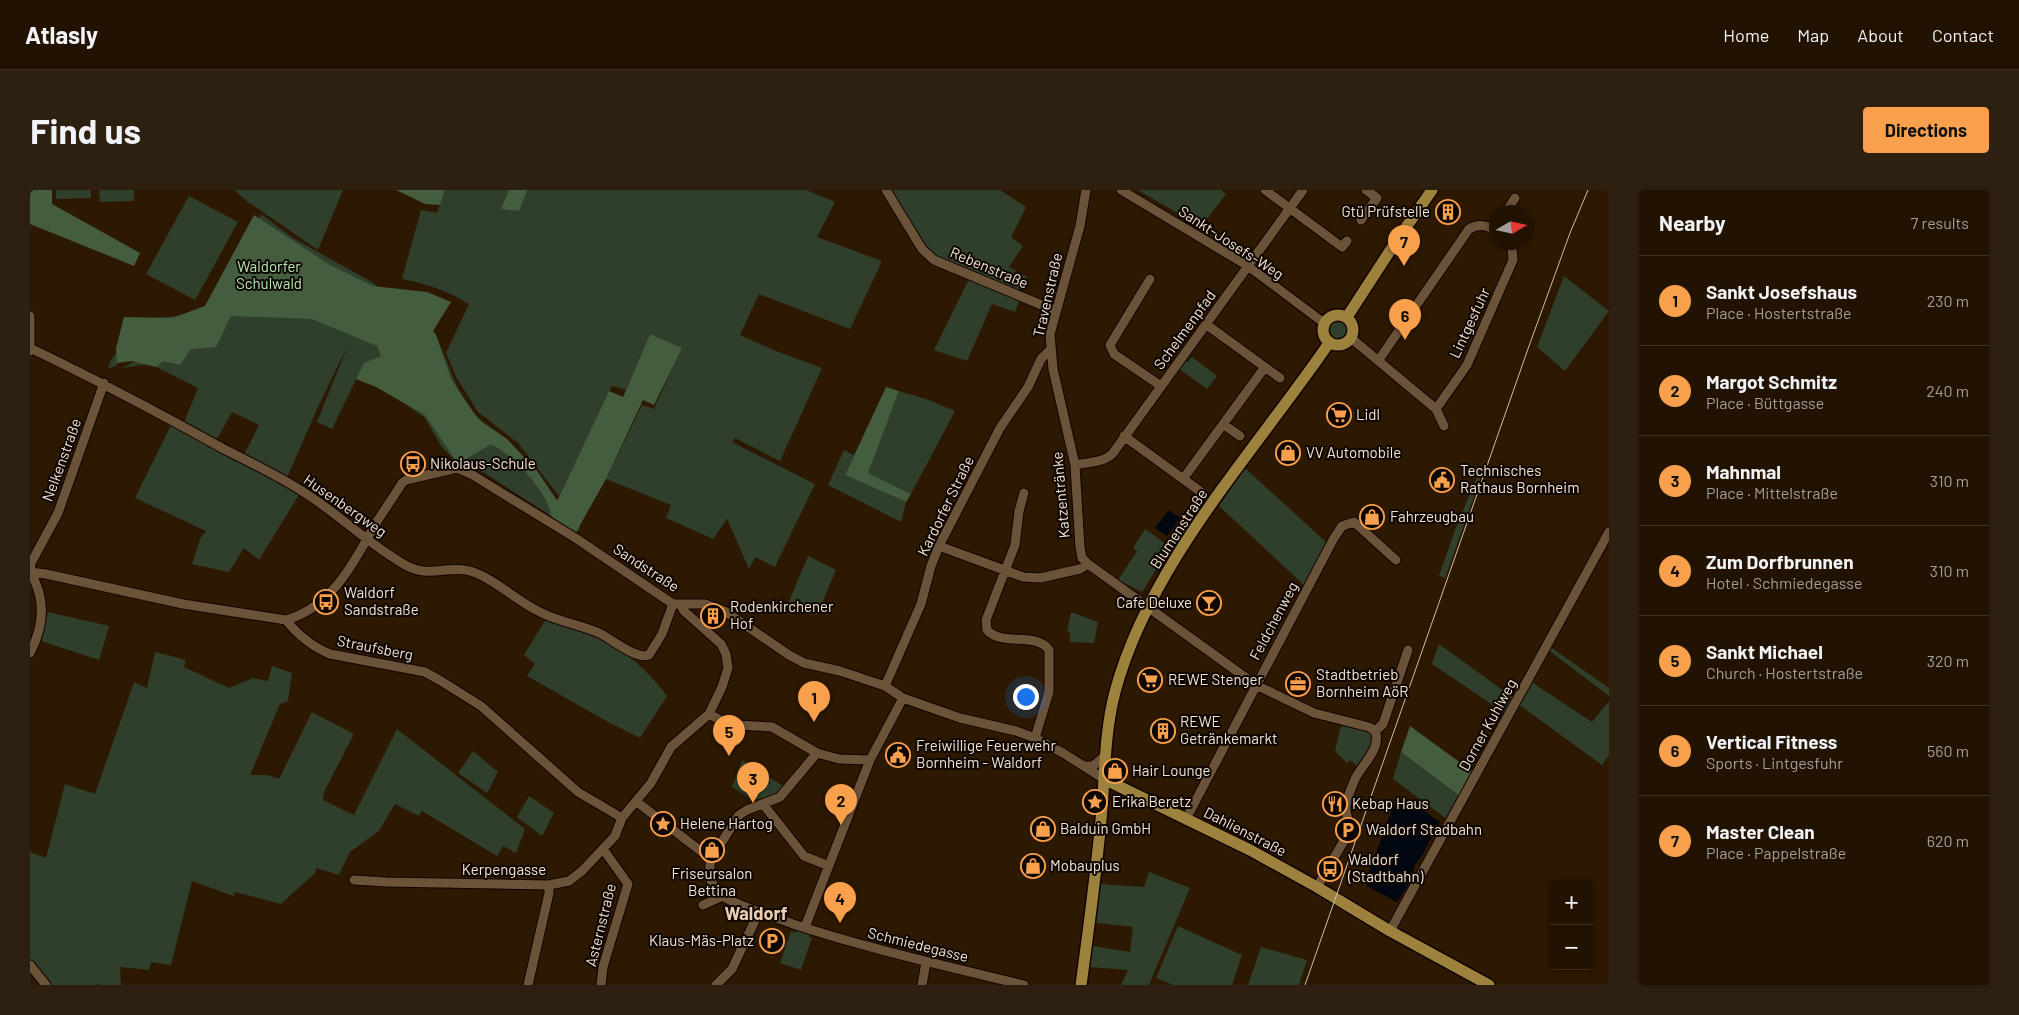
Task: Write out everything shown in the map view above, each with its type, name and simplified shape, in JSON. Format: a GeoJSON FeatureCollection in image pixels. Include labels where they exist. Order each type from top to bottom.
{"type":"FeatureCollection","features":[{"type":"Feature","properties":{"kind":"main road"},"geometry":{"type":"LineString","coordinates":[[1347,317],[1432,190]]}},
{"type":"Feature","properties":{"kind":"main road"},"geometry":{"type":"LineString","coordinates":[[1334,315],[1347,317],[1353,328],[1351,338],[1341,345],[1329,343],[1323,334],[1324,323],[1334,315]]}},
{"type":"Feature","properties":{"kind":"main road","name":"Blumenstraße"},"geometry":{"type":"LineString","coordinates":[[1081,985],[1114,694],[1132,640],[1188,538],[1329,343]]}},
{"type":"Feature","properties":{"kind":"main road","name":"Dahlienstraße"},"geometry":{"type":"LineString","coordinates":[[1104,779],[1127,792],[1250,850],[1317,887],[1390,931],[1490,985]]}},
{"type":"Feature","properties":{"kind":"main road"},"geometry":{"type":"LineString","coordinates":[[1102,807],[1108,798],[1117,792],[1127,792]]}},
{"type":"Feature","properties":{"kind":"street","name":"Rebenstraße"},"geometry":{"type":"LineString","coordinates":[[886,190],[922,249],[934,260],[1056,311]]}},
{"type":"Feature","properties":{"kind":"street","name":"Travenstraße"},"geometry":{"type":"LineString","coordinates":[[1003,424],[1028,387],[1041,359],[1050,350],[1050,334],[1080,226],[1086,190]]}},
{"type":"Feature","properties":{"kind":"street","name":"Sankt-Josefs-Weg"},"geometry":{"type":"LineString","coordinates":[[1121,190],[1248,266],[1324,323]]}},
{"type":"Feature","properties":{"kind":"street"},"geometry":{"type":"LineString","coordinates":[[1265,190],[1342,247],[1347,240]]}},
{"type":"Feature","properties":{"kind":"street","name":"Schelmenpfad"},"geometry":{"type":"LineString","coordinates":[[1075,464],[1108,458],[1201,329],[1207,325],[1303,190]]}},
{"type":"Feature","properties":{"kind":"street"},"geometry":{"type":"LineString","coordinates":[[1361,220],[1377,198],[1366,190]]}},
{"type":"Feature","properties":{"kind":"street"},"geometry":{"type":"LineString","coordinates":[[1511,205],[1516,198]]}},
{"type":"Feature","properties":{"kind":"street"},"geometry":{"type":"LineString","coordinates":[[1378,361],[1469,229],[1481,225],[1489,226]]}},
{"type":"Feature","properties":{"kind":"street","name":"Lintgesfuhr"},"geometry":{"type":"LineString","coordinates":[[1436,409],[1467,365],[1513,260],[1512,250]]}},
{"type":"Feature","properties":{"kind":"street"},"geometry":{"type":"LineString","coordinates":[[1150,279],[1110,345],[1110,348],[1114,354],[1161,386]]}},
{"type":"Feature","properties":{"kind":"street"},"geometry":{"type":"LineString","coordinates":[[30,316],[30,350]]}},
{"type":"Feature","properties":{"kind":"street"},"geometry":{"type":"LineString","coordinates":[[1207,325],[1280,378]]}},
{"type":"Feature","properties":{"kind":"street"},"geometry":{"type":"LineString","coordinates":[[1351,338],[1436,409],[1444,426]]}},
{"type":"Feature","properties":{"kind":"street","name":"Husenbergweg"},"geometry":{"type":"LineString","coordinates":[[30,350],[104,383],[308,494],[407,566],[422,572],[469,571],[483,577],[542,613],[582,626],[644,657],[649,655],[677,604]]}},
{"type":"Feature","properties":{"kind":"street","name":"Katzentränke"},"geometry":{"type":"LineString","coordinates":[[1050,350],[1075,464],[1082,558],[1088,564]]}},
{"type":"Feature","properties":{"kind":"street"},"geometry":{"type":"LineString","coordinates":[[1183,479],[1265,367]]}},
{"type":"Feature","properties":{"kind":"street","name":"Nelkenstraße"},"geometry":{"type":"LineString","coordinates":[[30,572],[31,563],[58,513],[104,383]]}},
{"type":"Feature","properties":{"kind":"street","name":"Kardorfer Straße"},"geometry":{"type":"LineString","coordinates":[[885,686],[921,604],[931,566],[940,546],[1003,424]]}},
{"type":"Feature","properties":{"kind":"street"},"geometry":{"type":"LineString","coordinates":[[1224,424],[1240,436]]}},
{"type":"Feature","properties":{"kind":"street"},"geometry":{"type":"LineString","coordinates":[[1124,436],[1201,492]]}},
{"type":"Feature","properties":{"kind":"street","name":"Sandstraße"},"geometry":{"type":"LineString","coordinates":[[286,620],[295,618],[323,600],[351,569],[402,483],[406,480],[457,468],[569,534],[663,599],[677,604],[705,604],[726,612],[789,655],[804,663],[840,671],[885,686],[903,698],[960,718],[1016,731],[1035,738],[1104,779]]}},
{"type":"Feature","properties":{"kind":"street"},"geometry":{"type":"LineString","coordinates":[[1024,493],[1019,511],[1015,545],[986,620],[987,630],[995,636],[1041,643],[1046,646],[1050,654],[1049,692],[1035,738]]}},
{"type":"Feature","properties":{"kind":"street","name":"Feldchenweg"},"geometry":{"type":"LineString","coordinates":[[1186,819],[1342,526],[1354,522],[1396,560]]}},
{"type":"Feature","properties":{"kind":"street","name":"Dorner Kuhlweg"},"geometry":{"type":"LineString","coordinates":[[1390,931],[1609,532]]}},
{"type":"Feature","properties":{"kind":"street"},"geometry":{"type":"LineString","coordinates":[[940,546],[1022,577],[1040,578],[1080,569],[1088,564],[1256,685],[1314,713],[1370,727],[1375,731],[1377,737],[1374,752],[1355,781],[1346,806],[1350,823],[1349,832],[1317,887]]}},
{"type":"Feature","properties":{"kind":"street"},"geometry":{"type":"LineString","coordinates":[[30,572],[183,604],[286,620]]}},
{"type":"Feature","properties":{"kind":"street"},"geometry":{"type":"LineString","coordinates":[[30,572],[37,583],[42,601],[41,624],[30,653]]}},
{"type":"Feature","properties":{"kind":"street","name":"Kerpengasse"},"geometry":{"type":"LineString","coordinates":[[354,880],[549,885],[569,881],[582,871],[615,836],[622,818],[651,783],[671,747],[686,736],[708,714],[722,686],[728,668],[726,654],[721,644],[677,604]]}},
{"type":"Feature","properties":{"kind":"street","name":"Straufsberg"},"geometry":{"type":"LineString","coordinates":[[286,620],[293,629],[330,654],[424,672],[441,681],[482,706],[578,792],[622,818]]}},
{"type":"Feature","properties":{"kind":"street"},"geometry":{"type":"LineString","coordinates":[[1375,731],[1383,724],[1408,650]]}},
{"type":"Feature","properties":{"kind":"street"},"geometry":{"type":"LineString","coordinates":[[805,927],[870,760],[903,698]]}},
{"type":"Feature","properties":{"kind":"street"},"geometry":{"type":"LineString","coordinates":[[708,714],[722,721],[736,724],[772,727],[817,754],[840,759],[870,760]]}},
{"type":"Feature","properties":{"kind":"street"},"geometry":{"type":"LineString","coordinates":[[703,905],[723,896],[712,884],[709,870],[711,859],[740,815],[746,810],[780,797],[817,754]]}},
{"type":"Feature","properties":{"kind":"street"},"geometry":{"type":"LineString","coordinates":[[1085,766],[1093,766],[1099,763],[1106,755]]}},
{"type":"Feature","properties":{"kind":"street"},"geometry":{"type":"LineString","coordinates":[[637,802],[711,859]]}},
{"type":"Feature","properties":{"kind":"street"},"geometry":{"type":"LineString","coordinates":[[763,804],[804,856],[830,866]]}},
{"type":"Feature","properties":{"kind":"street","name":"Asternstraße"},"geometry":{"type":"LineString","coordinates":[[601,985],[603,967],[628,884],[603,849]]}},
{"type":"Feature","properties":{"kind":"street"},"geometry":{"type":"LineString","coordinates":[[528,985],[549,893],[549,885]]}},
{"type":"Feature","properties":{"kind":"street","name":"Schmiedegasse"},"geometry":{"type":"LineString","coordinates":[[723,896],[759,912],[862,946],[1024,985]]}},
{"type":"Feature","properties":{"kind":"street"},"geometry":{"type":"LineString","coordinates":[[716,985],[732,969],[759,912]]}},
{"type":"Feature","properties":{"kind":"street"},"geometry":{"type":"LineString","coordinates":[[922,985],[926,962]]}},
{"type":"Feature","properties":{"kind":"street"},"geometry":{"type":"LineString","coordinates":[[30,964],[46,985]]}},
{"type":"Feature","properties":{"kind":"green space"},"geometry":{"type":"Polygon","coordinates":[[[30,190],[52,190],[52,204],[140,253],[134,266],[30,224],[30,190]]]}},
{"type":"Feature","properties":{"kind":"green space"},"geometry":{"type":"Polygon","coordinates":[[[56,190],[91,190],[91,198],[56,199],[56,190]]]}},
{"type":"Feature","properties":{"kind":"green space"},"geometry":{"type":"Polygon","coordinates":[[[99,190],[134,190],[134,201],[100,202],[99,190]]]}},
{"type":"Feature","properties":{"kind":"green space"},"geometry":{"type":"Polygon","coordinates":[[[234,190],[343,190],[318,250],[248,202],[234,190]]]}},
{"type":"Feature","properties":{"kind":"green space"},"geometry":{"type":"Polygon","coordinates":[[[396,190],[445,190],[440,205],[425,204],[396,190]]]}},
{"type":"Feature","properties":{"kind":"green space"},"geometry":{"type":"Polygon","coordinates":[[[445,190],[806,190],[835,202],[817,237],[882,261],[850,329],[759,294],[740,335],[822,368],[780,461],[735,438],[732,442],[815,484],[775,567],[755,557],[749,569],[727,519],[713,539],[666,518],[671,505],[606,479],[642,405],[654,409],[681,348],[650,334],[626,390],[612,386],[559,496],[518,443],[478,412],[456,377],[446,353],[469,304],[437,289],[402,279],[421,210],[437,213],[445,190]]]}},
{"type":"Feature","properties":{"kind":"green space"},"geometry":{"type":"Polygon","coordinates":[[[509,190],[527,190],[519,211],[501,209],[509,190]]]}},
{"type":"Feature","properties":{"kind":"green space"},"geometry":{"type":"Polygon","coordinates":[[[890,190],[1000,190],[1026,207],[1011,237],[1023,246],[1009,267],[1027,277],[1017,293],[1019,301],[1015,312],[992,304],[967,361],[934,350],[970,277],[935,257],[925,248],[890,190]]]}},
{"type":"Feature","properties":{"kind":"green space"},"geometry":{"type":"Polygon","coordinates":[[[1138,190],[1221,190],[1226,194],[1201,227],[1138,190]]]}},
{"type":"Feature","properties":{"kind":"green space"},"geometry":{"type":"Polygon","coordinates":[[[189,196],[238,222],[195,300],[146,274],[189,196]]]}},
{"type":"Feature","properties":{"kind":"green space"},"geometry":{"type":"Polygon","coordinates":[[[261,214],[293,238],[372,282],[437,338],[458,389],[468,407],[535,468],[558,501],[578,523],[580,528],[575,534],[551,516],[486,474],[473,467],[458,464],[441,446],[425,418],[401,401],[364,363],[332,429],[317,422],[348,345],[286,480],[244,455],[259,425],[232,412],[216,441],[184,422],[198,388],[156,367],[161,362],[122,368],[149,354],[119,358],[117,365],[108,369],[110,362],[138,319],[194,315],[205,311],[261,214]]]}},
{"type":"Feature","properties":{"kind":"green space","name":"Waldorfer Schulwald"},"geometry":{"type":"Polygon","coordinates":[[[254,215],[330,265],[373,286],[427,292],[451,302],[433,331],[451,379],[478,419],[507,439],[537,471],[557,501],[609,391],[623,397],[650,334],[682,348],[654,405],[643,400],[606,479],[575,534],[551,516],[544,496],[528,475],[509,456],[491,444],[458,464],[425,415],[376,387],[356,379],[364,363],[381,356],[377,346],[312,319],[231,316],[216,347],[191,349],[180,365],[163,361],[156,367],[132,361],[117,363],[116,348],[124,317],[172,318],[205,306],[254,215]]]}},
{"type":"Feature","properties":{"kind":"green space"},"geometry":{"type":"Polygon","coordinates":[[[1564,276],[1609,311],[1565,371],[1537,347],[1564,276]]]}},
{"type":"Feature","properties":{"kind":"green space"},"geometry":{"type":"Polygon","coordinates":[[[1337,319],[1345,323],[1349,331],[1345,339],[1337,343],[1329,339],[1325,331],[1329,323],[1337,319]]]}},
{"type":"Feature","properties":{"kind":"green space"},"geometry":{"type":"Polygon","coordinates":[[[1192,357],[1217,376],[1207,389],[1178,368],[1184,360],[1188,362],[1192,357]]]}},
{"type":"Feature","properties":{"kind":"green space"},"geometry":{"type":"Polygon","coordinates":[[[886,387],[899,391],[868,473],[911,494],[906,502],[845,475],[886,387]]]}},
{"type":"Feature","properties":{"kind":"green space"},"geometry":{"type":"Polygon","coordinates":[[[899,391],[926,399],[955,411],[911,494],[867,473],[899,391]]]}},
{"type":"Feature","properties":{"kind":"green space"},"geometry":{"type":"Polygon","coordinates":[[[172,423],[300,493],[259,560],[244,548],[229,572],[192,564],[200,539],[206,531],[135,498],[172,423]]]}},
{"type":"Feature","properties":{"kind":"green space"},"geometry":{"type":"Polygon","coordinates":[[[844,450],[854,455],[845,475],[906,502],[901,522],[828,485],[844,450]]]}},
{"type":"Feature","properties":{"kind":"green space"},"geometry":{"type":"Polygon","coordinates":[[[1483,462],[1486,463],[1445,578],[1439,576],[1455,530],[1483,462]]]}},
{"type":"Feature","properties":{"kind":"green space"},"geometry":{"type":"Polygon","coordinates":[[[1245,468],[1327,543],[1306,587],[1219,506],[1245,468]]]}},
{"type":"Feature","properties":{"kind":"green space"},"geometry":{"type":"Polygon","coordinates":[[[1145,529],[1170,547],[1142,592],[1118,580],[1137,551],[1133,548],[1145,529]]]}},
{"type":"Feature","properties":{"kind":"green space"},"geometry":{"type":"Polygon","coordinates":[[[808,556],[836,570],[817,615],[788,604],[808,556]]]}},
{"type":"Feature","properties":{"kind":"green space"},"geometry":{"type":"Polygon","coordinates":[[[48,612],[109,626],[99,660],[41,641],[48,612]]]}},
{"type":"Feature","properties":{"kind":"green space"},"geometry":{"type":"Polygon","coordinates":[[[1071,612],[1098,622],[1094,643],[1070,642],[1070,632],[1067,631],[1071,612]]]}},
{"type":"Feature","properties":{"kind":"green space"},"geometry":{"type":"Polygon","coordinates":[[[546,619],[593,633],[617,647],[639,665],[667,696],[640,738],[527,676],[535,664],[524,655],[546,619]]]}},
{"type":"Feature","properties":{"kind":"green space"},"geometry":{"type":"Polygon","coordinates":[[[1439,644],[1515,699],[1506,714],[1432,664],[1439,644]]]}},
{"type":"Feature","properties":{"kind":"green space"},"geometry":{"type":"Polygon","coordinates":[[[1549,646],[1609,688],[1609,696],[1547,649],[1549,646]]]}},
{"type":"Feature","properties":{"kind":"green space"},"geometry":{"type":"Polygon","coordinates":[[[155,652],[186,660],[184,667],[229,688],[253,678],[268,681],[272,666],[292,673],[288,701],[280,704],[250,775],[268,775],[279,779],[312,712],[354,734],[324,792],[323,800],[354,815],[397,729],[525,829],[516,853],[503,846],[497,856],[422,811],[419,816],[395,804],[379,831],[350,852],[339,875],[316,868],[315,873],[281,904],[235,892],[233,896],[192,881],[171,965],[151,962],[149,970],[120,967],[121,985],[99,985],[98,983],[96,985],[50,985],[30,959],[30,852],[46,858],[65,784],[95,794],[134,682],[147,688],[155,652]]]}},
{"type":"Feature","properties":{"kind":"green space"},"geometry":{"type":"Polygon","coordinates":[[[1530,681],[1592,722],[1609,701],[1609,755],[1602,765],[1518,704],[1530,681]]]}},
{"type":"Feature","properties":{"kind":"green space"},"geometry":{"type":"Polygon","coordinates":[[[1343,726],[1366,731],[1372,736],[1370,746],[1359,768],[1350,760],[1347,763],[1335,751],[1340,728],[1343,726]]]}},
{"type":"Feature","properties":{"kind":"green space"},"geometry":{"type":"Polygon","coordinates":[[[1410,726],[1473,772],[1461,797],[1401,752],[1410,726]]]}},
{"type":"Feature","properties":{"kind":"green space"},"geometry":{"type":"Polygon","coordinates":[[[473,751],[498,772],[487,793],[458,773],[473,751]]]}},
{"type":"Feature","properties":{"kind":"green space"},"geometry":{"type":"Polygon","coordinates":[[[1401,752],[1461,797],[1448,820],[1393,779],[1401,752]]]}},
{"type":"Feature","properties":{"kind":"green space"},"geometry":{"type":"Polygon","coordinates":[[[742,760],[783,786],[774,796],[753,800],[732,787],[742,760]]]}},
{"type":"Feature","properties":{"kind":"green space"},"geometry":{"type":"Polygon","coordinates":[[[529,796],[554,813],[542,836],[517,817],[529,796]]]}},
{"type":"Feature","properties":{"kind":"green space"},"geometry":{"type":"Polygon","coordinates":[[[1149,872],[1190,888],[1149,985],[1121,985],[1128,970],[1090,967],[1092,946],[1130,952],[1133,927],[1096,923],[1100,884],[1144,887],[1149,872]]]}},
{"type":"Feature","properties":{"kind":"green space"},"geometry":{"type":"Polygon","coordinates":[[[1178,926],[1242,955],[1232,985],[1173,985],[1156,978],[1178,926]]]}},
{"type":"Feature","properties":{"kind":"green space"},"geometry":{"type":"Polygon","coordinates":[[[797,930],[810,935],[809,937],[812,938],[801,970],[780,963],[791,931],[796,933],[797,930]]]}},
{"type":"Feature","properties":{"kind":"green space"},"geometry":{"type":"Polygon","coordinates":[[[1261,947],[1307,960],[1299,985],[1248,985],[1261,947]]]}},
{"type":"Feature","properties":{"kind":"shaded area"},"geometry":{"type":"Polygon","coordinates":[[[1169,510],[1180,518],[1167,536],[1155,528],[1169,510]]]}},
{"type":"Feature","properties":{"kind":"shaded area"},"geometry":{"type":"Polygon","coordinates":[[[1397,802],[1411,802],[1440,822],[1414,866],[1412,879],[1397,902],[1367,886],[1366,880],[1393,807],[1397,802]]]}},
{"type":"Feature","properties":{"kind":"tram line"},"geometry":{"type":"LineString","coordinates":[[1305,985],[1529,346],[1570,233],[1588,190]]}},
{"type":"Feature","properties":{"kind":"place","name":"Gtü Prüfstelle"},"geometry":{"type":"Point","coordinates":[1448,212]}},
{"type":"Feature","properties":{"kind":"place","name":"Master Clean"},"geometry":{"type":"Point","coordinates":[1404,266]}},
{"type":"Feature","properties":{"kind":"place","name":"Vertical Fitness"},"geometry":{"type":"Point","coordinates":[1405,340]}},
{"type":"Feature","properties":{"kind":"place","name":"Lidl"},"geometry":{"type":"Point","coordinates":[1339,415]}},
{"type":"Feature","properties":{"kind":"place","name":"VV Automobile"},"geometry":{"type":"Point","coordinates":[1288,453]}},
{"type":"Feature","properties":{"kind":"place","name":"Nikolaus-Schule"},"geometry":{"type":"Point","coordinates":[413,464]}},
{"type":"Feature","properties":{"kind":"place","name":"Technisches Rathaus Bornheim"},"geometry":{"type":"Point","coordinates":[1442,480]}},
{"type":"Feature","properties":{"kind":"place","name":"Fahrzeugbau"},"geometry":{"type":"Point","coordinates":[1372,517]}},
{"type":"Feature","properties":{"kind":"place","name":"Waldorf Sandstraße"},"geometry":{"type":"Point","coordinates":[326,602]}},
{"type":"Feature","properties":{"kind":"place","name":"Cafe Deluxe"},"geometry":{"type":"Point","coordinates":[1209,603]}},
{"type":"Feature","properties":{"kind":"place","name":"Rodenkirchener Hof"},"geometry":{"type":"Point","coordinates":[713,616]}},
{"type":"Feature","properties":{"kind":"place","name":"REWE Stenger"},"geometry":{"type":"Point","coordinates":[1150,680]}},
{"type":"Feature","properties":{"kind":"place","name":"Stadtbetrieb Bornheim AöR"},"geometry":{"type":"Point","coordinates":[1298,684]}},
{"type":"Feature","properties":{"kind":"place","name":"Sankt Josefshaus"},"geometry":{"type":"Point","coordinates":[814,722]}},
{"type":"Feature","properties":{"kind":"place","name":"REWE Getränkemarkt"},"geometry":{"type":"Point","coordinates":[1163,731]}},
{"type":"Feature","properties":{"kind":"place","name":"Freiwillige Feuerwehr Bornheim - Waldorf"},"geometry":{"type":"Point","coordinates":[898,755]}},
{"type":"Feature","properties":{"kind":"place","name":"Sankt Michael"},"geometry":{"type":"Point","coordinates":[729,756]}},
{"type":"Feature","properties":{"kind":"place","name":"Hair Lounge"},"geometry":{"type":"Point","coordinates":[1115,771]}},
{"type":"Feature","properties":{"kind":"place","name":"Erika Beretz"},"geometry":{"type":"Point","coordinates":[1095,802]}},
{"type":"Feature","properties":{"kind":"place","name":"Mahnmal"},"geometry":{"type":"Point","coordinates":[753,803]}},
{"type":"Feature","properties":{"kind":"place","name":"Kebap Haus"},"geometry":{"type":"Point","coordinates":[1335,804]}},
{"type":"Feature","properties":{"kind":"place","name":"Helene Hartog"},"geometry":{"type":"Point","coordinates":[663,824]}},
{"type":"Feature","properties":{"kind":"place","name":"Margot Schmitz"},"geometry":{"type":"Point","coordinates":[841,825]}},
{"type":"Feature","properties":{"kind":"place","name":"Balduin GmbH"},"geometry":{"type":"Point","coordinates":[1043,829]}},
{"type":"Feature","properties":{"kind":"place","name":"Waldorf Stadbahn"},"geometry":{"type":"Point","coordinates":[1348,830]}},
{"type":"Feature","properties":{"kind":"place","name":"Friseursalon Bettina"},"geometry":{"type":"Point","coordinates":[712,850]}},
{"type":"Feature","properties":{"kind":"place","name":"Mobauplus"},"geometry":{"type":"Point","coordinates":[1033,866]}},
{"type":"Feature","properties":{"kind":"place","name":"Waldorf (Stadtbahn)"},"geometry":{"type":"Point","coordinates":[1330,869]}},
{"type":"Feature","properties":{"kind":"place","name":"Zum Dorfbrunnen"},"geometry":{"type":"Point","coordinates":[840,923]}},
{"type":"Feature","properties":{"kind":"place","name":"Klaus-Mäs-Platz"},"geometry":{"type":"Point","coordinates":[772,941]}},
{"type":"Feature","properties":{"kind":"district","name":"Waldorf"},"geometry":{"type":"Point","coordinates":[756,914]}}]}
